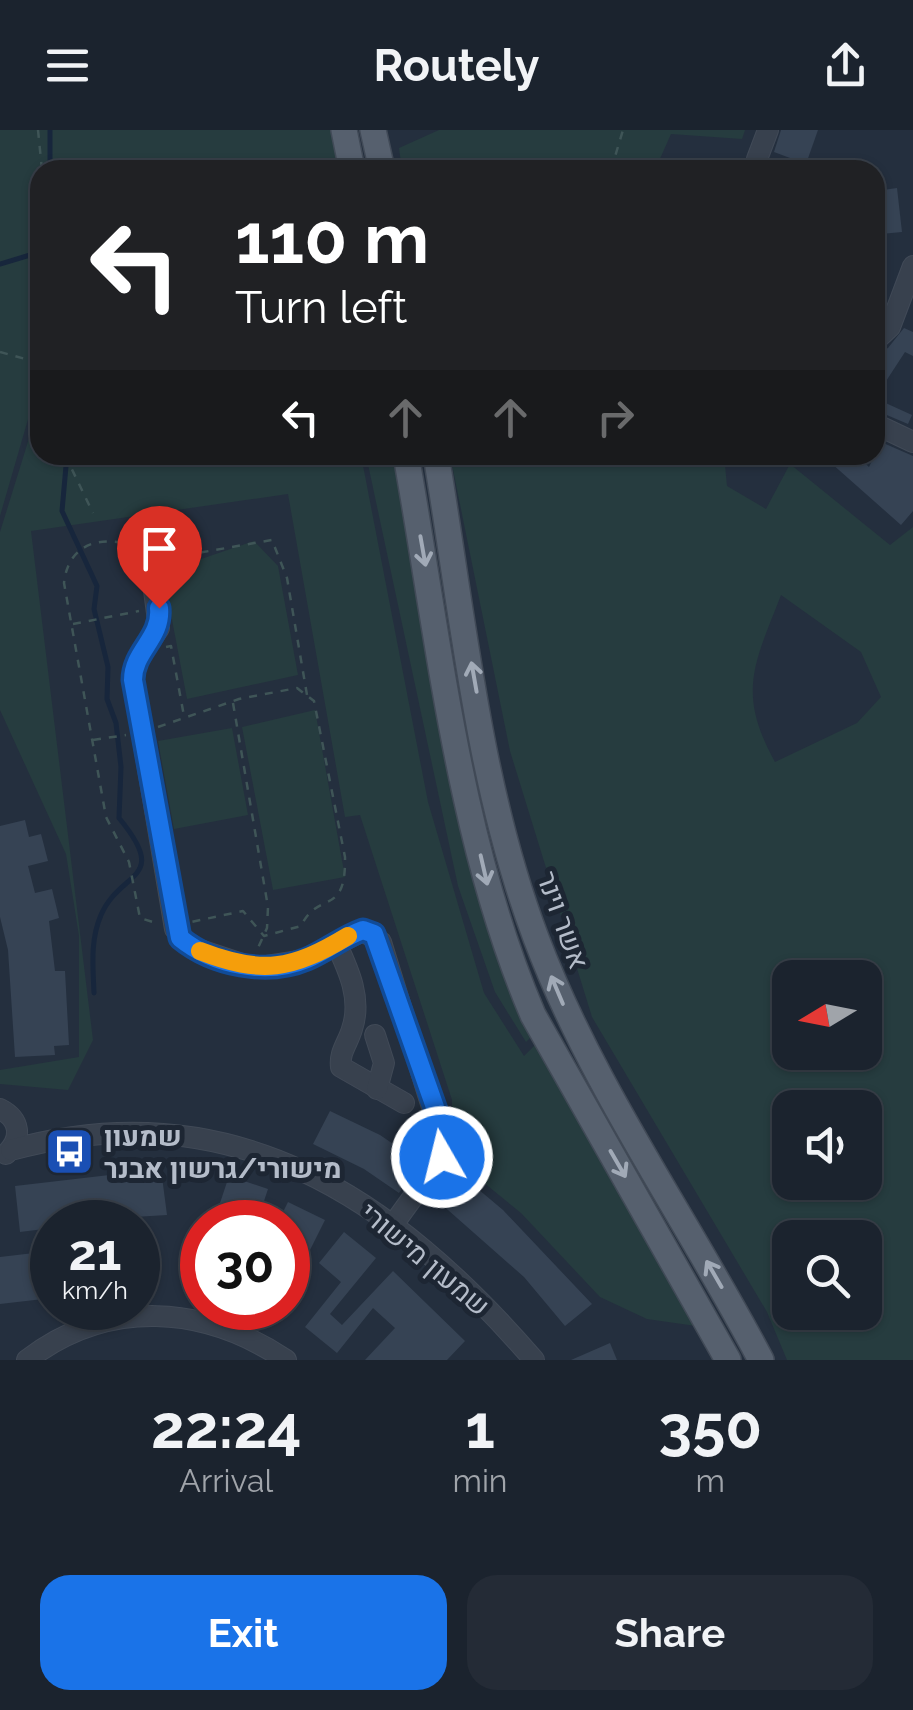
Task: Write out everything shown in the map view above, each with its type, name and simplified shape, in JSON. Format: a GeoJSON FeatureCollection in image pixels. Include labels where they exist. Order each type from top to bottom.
{"type":"FeatureCollection","features":[{"type":"Feature","properties":{"kind":"main road"},"geometry":{"type":"LineString","coordinates":[[344,130],[350,160]]}},
{"type":"Feature","properties":{"kind":"main road"},"geometry":{"type":"LineString","coordinates":[[374,130],[380,160]]}},
{"type":"Feature","properties":{"kind":"main road"},"geometry":{"type":"LineString","coordinates":[[408,465],[468,795],[509,958],[533,1015],[728,1360]]}},
{"type":"Feature","properties":{"kind":"main road","name":"אשר וינר"},"geometry":{"type":"LineString","coordinates":[[438,465],[495,800],[535,936],[599,1073],[761,1360]]}},
{"type":"Feature","properties":{"kind":"street"},"geometry":{"type":"LineString","coordinates":[[757,159],[768,130]]}},
{"type":"Feature","properties":{"kind":"street"},"geometry":{"type":"LineString","coordinates":[[885,332],[913,266]]}},
{"type":"Feature","properties":{"kind":"street"},"geometry":{"type":"LineString","coordinates":[[885,428],[909,438]]}},
{"type":"Feature","properties":{"kind":"street"},"geometry":{"type":"LineString","coordinates":[[144,554],[159,608],[159,628],[133,669],[133,680],[175,929],[191,947],[249,966],[281,967],[363,930],[381,942],[443,1143],[442,1157],[392,1226]]}},
{"type":"Feature","properties":{"kind":"street"},"geometry":{"type":"LineString","coordinates":[[336,943],[354,987],[356,1011],[340,1057],[341,1067],[404,1103]]}},
{"type":"Feature","properties":{"kind":"street"},"geometry":{"type":"LineString","coordinates":[[375,1036],[384,1063],[378,1089]]}},
{"type":"Feature","properties":{"kind":"street"},"geometry":{"type":"LineString","coordinates":[[5,1111],[18,1136],[5,1153]]}},
{"type":"Feature","properties":{"kind":"street","name":"שמעון מישורי"},"geometry":{"type":"LineString","coordinates":[[5,1111],[72,1134]]}},
{"type":"Feature","properties":{"kind":"street","name":"שמעון מישורי"},"geometry":{"type":"LineString","coordinates":[[5,1153],[72,1134],[166,1132],[224,1141],[318,1180],[392,1226],[456,1278],[534,1360]]}},
{"type":"Feature","properties":{"kind":"street"},"geometry":{"type":"LineString","coordinates":[[27,1360],[57,1341],[107,1320],[142,1313],[176,1314],[241,1334],[286,1360]]}},
{"type":"Feature","properties":{"kind":"street"},"geometry":{"type":"LineString","coordinates":[[43,1360],[57,1341]]}},
{"type":"Feature","properties":{"kind":"path"},"geometry":{"type":"LineString","coordinates":[[38,130],[41,160]]}},
{"type":"Feature","properties":{"kind":"path"},"geometry":{"type":"LineString","coordinates":[[615,160],[623,130]]}},
{"type":"Feature","properties":{"kind":"path"},"geometry":{"type":"LineString","coordinates":[[0,352],[30,360]]}},
{"type":"Feature","properties":{"kind":"path"},"geometry":{"type":"LineString","coordinates":[[70,465],[92,513]]}},
{"type":"Feature","properties":{"kind":"path"},"geometry":{"type":"LineString","coordinates":[[264,936],[242,910],[210,914],[175,929],[140,918],[129,862],[106,818],[64,583],[66,566],[84,546],[114,541],[144,554],[272,540],[287,578],[307,696]]}},
{"type":"Feature","properties":{"kind":"path"},"geometry":{"type":"LineString","coordinates":[[72,624],[159,608]]}},
{"type":"Feature","properties":{"kind":"path"},"geometry":{"type":"LineString","coordinates":[[143,652],[172,646],[184,718]]}},
{"type":"Feature","properties":{"kind":"path"},"geometry":{"type":"LineString","coordinates":[[93,740],[142,732],[233,702],[297,688],[314,700],[346,857],[346,882],[339,896],[307,914],[302,926],[264,936]]}},
{"type":"Feature","properties":{"kind":"path"},"geometry":{"type":"LineString","coordinates":[[233,702],[268,908],[264,936],[249,966]]}},
{"type":"Feature","properties":{"kind":"green space"},"geometry":{"type":"Polygon","coordinates":[[[0,130],[333,130],[339,160],[30,160],[30,412],[0,516],[0,130]]]}},
{"type":"Feature","properties":{"kind":"green space"},"geometry":{"type":"Polygon","coordinates":[[[439,130],[745,130],[742,139],[671,134],[659,160],[401,160],[399,148],[439,130]]]}},
{"type":"Feature","properties":{"kind":"green space"},"geometry":{"type":"Polygon","coordinates":[[[30,435],[30,465],[363,465],[428,802],[484,993],[524,1056],[539,1041],[610,1179],[647,1235],[696,1326],[647,1319],[600,1297],[521,1213],[451,1156],[452,1100],[360,815],[345,817],[288,494],[31,531],[93,1040],[68,1090],[0,1084],[0,1070],[79,1057],[79,936],[66,854],[0,710],[0,532],[30,435]]]}},
{"type":"Feature","properties":{"kind":"green space"},"geometry":{"type":"Polygon","coordinates":[[[368,465],[399,465],[466,808],[535,1033],[526,1042],[495,992],[458,886],[368,465]]]}},
{"type":"Feature","properties":{"kind":"green space"},"geometry":{"type":"Polygon","coordinates":[[[452,465],[725,465],[727,486],[766,509],[791,465],[890,545],[913,527],[913,1360],[787,1360],[774,1330],[882,1330],[882,1220],[772,1220],[772,1324],[592,1017],[510,751],[452,465]],[[781,595],[757,659],[753,696],[763,738],[775,762],[857,723],[881,697],[861,652],[781,595]]]}},
{"type":"Feature","properties":{"kind":"green space"},"geometry":{"type":"Polygon","coordinates":[[[254,541],[278,566],[298,675],[187,699],[163,572],[254,541]]]}},
{"type":"Feature","properties":{"kind":"green space"},"geometry":{"type":"Polygon","coordinates":[[[315,710],[345,877],[273,890],[242,727],[315,710]]]}},
{"type":"Feature","properties":{"kind":"green space"},"geometry":{"type":"Polygon","coordinates":[[[232,728],[248,815],[174,829],[158,741],[232,728]]]}},
{"type":"Feature","properties":{"kind":"building"},"geometry":{"type":"Polygon","coordinates":[[[781,130],[818,130],[807,160],[774,152],[781,130]]]}},
{"type":"Feature","properties":{"kind":"building"},"geometry":{"type":"Polygon","coordinates":[[[897,188],[902,232],[885,234],[885,190],[897,188]]]}},
{"type":"Feature","properties":{"kind":"building"},"geometry":{"type":"Polygon","coordinates":[[[904,328],[913,332],[913,356],[905,352],[885,383],[885,349],[904,328]]]}},
{"type":"Feature","properties":{"kind":"building"},"geometry":{"type":"Polygon","coordinates":[[[885,403],[912,415],[908,424],[885,414],[885,403]]]}},
{"type":"Feature","properties":{"kind":"building"},"geometry":{"type":"Polygon","coordinates":[[[885,444],[913,456],[913,511],[901,525],[833,465],[885,465],[885,444]]]}},
{"type":"Feature","properties":{"kind":"building"},"geometry":{"type":"Polygon","coordinates":[[[25,820],[29,837],[41,834],[48,861],[28,866],[35,893],[52,889],[59,918],[49,921],[55,971],[65,971],[69,1045],[54,1046],[55,1055],[15,1057],[8,950],[0,917],[0,826],[25,820]]]}},
{"type":"Feature","properties":{"kind":"building"},"geometry":{"type":"Polygon","coordinates":[[[330,1111],[380,1135],[421,1163],[399,1193],[364,1169],[313,1144],[330,1111]]]}},
{"type":"Feature","properties":{"kind":"building"},"geometry":{"type":"Polygon","coordinates":[[[453,1168],[503,1210],[592,1304],[565,1326],[524,1277],[431,1195],[453,1168]]]}},
{"type":"Feature","properties":{"kind":"building"},"geometry":{"type":"Polygon","coordinates":[[[161,1169],[167,1215],[160,1215],[160,1200],[30,1200],[30,1231],[20,1232],[15,1186],[161,1169]]]}},
{"type":"Feature","properties":{"kind":"building"},"geometry":{"type":"Polygon","coordinates":[[[229,1176],[268,1189],[264,1200],[221,1200],[229,1176]]]}},
{"type":"Feature","properties":{"kind":"building"},"geometry":{"type":"Polygon","coordinates":[[[310,1213],[325,1220],[310,1250],[310,1213]]]}},
{"type":"Feature","properties":{"kind":"building"},"geometry":{"type":"Polygon","coordinates":[[[344,1232],[376,1258],[330,1314],[342,1325],[393,1271],[465,1341],[447,1360],[365,1360],[395,1328],[373,1308],[337,1353],[309,1330],[310,1321],[341,1282],[319,1263],[344,1232]]]}},
{"type":"Feature","properties":{"kind":"building"},"geometry":{"type":"Polygon","coordinates":[[[30,1253],[30,1301],[0,1304],[0,1257],[30,1253]]]}},
{"type":"Feature","properties":{"kind":"building"},"geometry":{"type":"Polygon","coordinates":[[[610,1343],[617,1360],[571,1360],[610,1343]]]}},
{"type":"Feature","properties":{"kind":"waterway"},"geometry":{"type":"LineString","coordinates":[[50,130],[50,160]]}},
{"type":"Feature","properties":{"kind":"waterway"},"geometry":{"type":"LineString","coordinates":[[0,264],[30,255]]}},
{"type":"Feature","properties":{"kind":"waterway"},"geometry":{"type":"LineString","coordinates":[[66,465],[62,511],[97,586],[94,609],[108,667],[107,699],[116,723],[121,767],[119,818],[141,853],[137,873],[109,900],[97,924],[94,993]]}},
{"type":"Feature","properties":{"kind":"slow traffic"},"geometry":{"type":"LineString","coordinates":[[200,951],[254,968],[281,967],[304,960],[348,936]]}},
{"type":"Feature","properties":{"kind":"place","name":"שמעון מישורי/גרשון אבנר"},"geometry":{"type":"Point","coordinates":[69,1152]}},
{"type":"Feature","properties":{"kind":"route"},"geometry":{"type":"LineString","coordinates":[[159,608],[159,628],[133,669],[133,680],[175,929],[191,947],[254,968],[281,967],[304,960],[363,930],[374,934],[381,942],[436,1110],[442,1157]]}}]}
